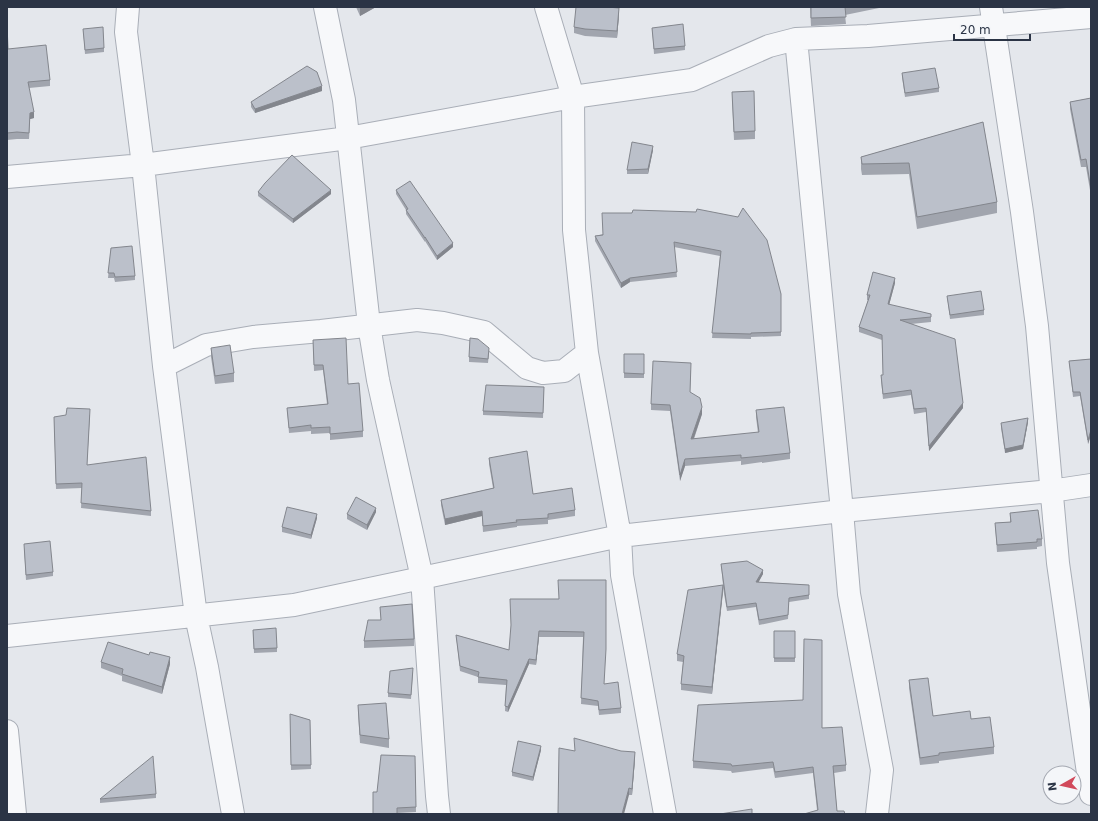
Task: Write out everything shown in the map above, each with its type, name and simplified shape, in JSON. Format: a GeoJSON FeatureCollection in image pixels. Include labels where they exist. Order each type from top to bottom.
{"type":"FeatureCollection","features":[{"type":"Feature","properties":{"kind":"street"},"geometry":{"type":"LineString","coordinates":[[128,7],[126,32],[144,165],[164,366],[196,616],[207,667],[233,814]]}},
{"type":"Feature","properties":{"kind":"street"},"geometry":{"type":"LineString","coordinates":[[325,7],[344,100],[369,325],[378,380],[422,578],[439,814]]}},
{"type":"Feature","properties":{"kind":"street"},"geometry":{"type":"LineString","coordinates":[[546,7],[573,97],[574,230],[587,353],[620,536],[622,575],[665,814]]}},
{"type":"Feature","properties":{"kind":"street"},"geometry":{"type":"LineString","coordinates":[[7,177],[144,165],[348,138],[573,97],[692,80],[769,46],[796,39],[868,36],[992,16],[1091,17]]}},
{"type":"Feature","properties":{"kind":"street"},"geometry":{"type":"LineString","coordinates":[[992,16],[1022,212],[1037,326],[1058,563],[1091,794]]}},
{"type":"Feature","properties":{"kind":"street"},"geometry":{"type":"LineString","coordinates":[[796,39],[849,594],[882,770],[877,814]]}},
{"type":"Feature","properties":{"kind":"street"},"geometry":{"type":"LineString","coordinates":[[164,366],[206,345],[253,337],[417,320],[443,323],[484,332],[528,368],[543,373],[564,371],[587,353]]}},
{"type":"Feature","properties":{"kind":"street"},"geometry":{"type":"LineString","coordinates":[[7,636],[294,605],[620,536],[842,511],[1051,491],[1091,485]]}},
{"type":"Feature","properties":{"kind":"street"},"geometry":{"type":"LineString","coordinates":[[7,731],[15,814]]}},
{"type":"Feature","properties":{"kind":"building"},"geometry":{"type":"Polygon","coordinates":[[[576,7],[619,8],[617,31],[574,27],[576,7]]]}},
{"type":"Feature","properties":{"kind":"building"},"geometry":{"type":"Polygon","coordinates":[[[811,7],[845,7],[846,17],[811,18],[811,7]]]}},
{"type":"Feature","properties":{"kind":"building"},"geometry":{"type":"Polygon","coordinates":[[[7,24],[8,49],[46,45],[50,80],[28,82],[34,112],[30,113],[29,133],[7,133],[7,24]]]}},
{"type":"Feature","properties":{"kind":"building"},"geometry":{"type":"Polygon","coordinates":[[[683,24],[685,46],[654,49],[652,28],[683,24]]]}},
{"type":"Feature","properties":{"kind":"building"},"geometry":{"type":"Polygon","coordinates":[[[103,27],[104,48],[85,50],[83,29],[103,27]]]}},
{"type":"Feature","properties":{"kind":"building"},"geometry":{"type":"Polygon","coordinates":[[[307,66],[317,72],[322,86],[255,109],[251,102],[307,66]]]}},
{"type":"Feature","properties":{"kind":"building"},"geometry":{"type":"Polygon","coordinates":[[[935,68],[939,88],[905,93],[902,73],[935,68]]]}},
{"type":"Feature","properties":{"kind":"building"},"geometry":{"type":"Polygon","coordinates":[[[754,91],[755,131],[734,132],[732,92],[754,91]]]}},
{"type":"Feature","properties":{"kind":"building"},"geometry":{"type":"Polygon","coordinates":[[[1091,98],[1091,189],[1086,159],[1081,160],[1070,102],[1091,98]]]}},
{"type":"Feature","properties":{"kind":"building"},"geometry":{"type":"Polygon","coordinates":[[[983,122],[997,202],[917,217],[909,163],[862,164],[861,157],[983,122]]]}},
{"type":"Feature","properties":{"kind":"building"},"geometry":{"type":"Polygon","coordinates":[[[632,142],[653,146],[648,169],[627,170],[632,142]]]}},
{"type":"Feature","properties":{"kind":"building"},"geometry":{"type":"Polygon","coordinates":[[[292,155],[331,190],[293,219],[258,192],[292,155]]]}},
{"type":"Feature","properties":{"kind":"building"},"geometry":{"type":"Polygon","coordinates":[[[410,181],[453,243],[437,256],[406,210],[408,209],[396,190],[410,181]]]}},
{"type":"Feature","properties":{"kind":"building"},"geometry":{"type":"Polygon","coordinates":[[[743,208],[767,240],[781,294],[781,332],[751,334],[712,333],[721,251],[674,242],[677,272],[630,278],[621,283],[595,236],[603,235],[602,213],[632,213],[633,210],[696,212],[697,209],[738,217],[743,208]]]}},
{"type":"Feature","properties":{"kind":"building"},"geometry":{"type":"Polygon","coordinates":[[[132,246],[135,276],[115,277],[114,273],[108,273],[111,248],[132,246]]]}},
{"type":"Feature","properties":{"kind":"building"},"geometry":{"type":"Polygon","coordinates":[[[873,272],[895,278],[888,304],[931,314],[931,317],[900,320],[955,339],[963,403],[929,446],[926,408],[914,409],[911,390],[883,394],[881,375],[883,375],[882,335],[859,327],[870,295],[867,295],[873,272]]]}},
{"type":"Feature","properties":{"kind":"building"},"geometry":{"type":"Polygon","coordinates":[[[981,291],[984,310],[950,315],[947,296],[981,291]]]}},
{"type":"Feature","properties":{"kind":"building"},"geometry":{"type":"Polygon","coordinates":[[[346,338],[348,384],[359,383],[363,431],[330,434],[330,427],[311,428],[311,425],[289,428],[287,408],[328,404],[323,365],[314,365],[313,340],[346,338]]]}},
{"type":"Feature","properties":{"kind":"building"},"geometry":{"type":"Polygon","coordinates":[[[470,338],[478,339],[489,348],[488,359],[469,357],[470,338]]]}},
{"type":"Feature","properties":{"kind":"building"},"geometry":{"type":"Polygon","coordinates":[[[230,345],[234,373],[215,376],[211,348],[230,345]]]}},
{"type":"Feature","properties":{"kind":"building"},"geometry":{"type":"Polygon","coordinates":[[[624,354],[644,354],[644,374],[624,373],[624,354]]]}},
{"type":"Feature","properties":{"kind":"building"},"geometry":{"type":"Polygon","coordinates":[[[1091,359],[1091,430],[1088,440],[1080,392],[1073,392],[1069,361],[1091,359]]]}},
{"type":"Feature","properties":{"kind":"building"},"geometry":{"type":"Polygon","coordinates":[[[653,361],[691,363],[690,392],[700,398],[702,407],[691,439],[759,432],[756,410],[784,407],[790,453],[741,458],[741,455],[685,459],[680,475],[670,405],[651,404],[653,361]]]}},
{"type":"Feature","properties":{"kind":"building"},"geometry":{"type":"Polygon","coordinates":[[[486,385],[544,387],[543,413],[483,411],[486,385]]]}},
{"type":"Feature","properties":{"kind":"building"},"geometry":{"type":"Polygon","coordinates":[[[67,408],[90,409],[87,465],[146,457],[151,511],[81,503],[82,483],[56,484],[54,417],[66,415],[67,408]]]}},
{"type":"Feature","properties":{"kind":"building"},"geometry":{"type":"Polygon","coordinates":[[[1028,418],[1023,445],[1005,449],[1001,423],[1028,418]]]}},
{"type":"Feature","properties":{"kind":"building"},"geometry":{"type":"Polygon","coordinates":[[[527,451],[533,494],[572,488],[575,510],[548,514],[548,518],[516,520],[517,522],[483,526],[482,511],[445,519],[441,500],[494,488],[489,458],[527,451]]]}},
{"type":"Feature","properties":{"kind":"building"},"geometry":{"type":"Polygon","coordinates":[[[356,497],[376,508],[367,525],[347,514],[356,497]]]}},
{"type":"Feature","properties":{"kind":"building"},"geometry":{"type":"Polygon","coordinates":[[[287,507],[317,514],[311,535],[282,527],[287,507]]]}},
{"type":"Feature","properties":{"kind":"building"},"geometry":{"type":"Polygon","coordinates":[[[1038,510],[1042,539],[1037,539],[1037,542],[997,545],[995,523],[1011,522],[1010,513],[1038,510]]]}},
{"type":"Feature","properties":{"kind":"building"},"geometry":{"type":"Polygon","coordinates":[[[50,541],[53,572],[26,575],[24,544],[50,541]]]}},
{"type":"Feature","properties":{"kind":"building"},"geometry":{"type":"Polygon","coordinates":[[[747,561],[763,570],[756,582],[809,585],[809,595],[789,598],[788,615],[759,620],[756,603],[727,607],[721,564],[747,561]]]}},
{"type":"Feature","properties":{"kind":"building"},"geometry":{"type":"Polygon","coordinates":[[[558,580],[606,580],[606,649],[604,684],[618,682],[621,708],[599,710],[598,701],[581,698],[584,632],[539,631],[536,660],[529,659],[508,707],[505,706],[507,680],[478,677],[479,672],[460,666],[456,635],[509,650],[511,625],[510,599],[559,599],[558,580]]]}},
{"type":"Feature","properties":{"kind":"building"},"geometry":{"type":"Polygon","coordinates":[[[723,585],[712,687],[681,684],[684,656],[677,654],[688,590],[723,585]]]}},
{"type":"Feature","properties":{"kind":"building"},"geometry":{"type":"Polygon","coordinates":[[[412,604],[414,639],[364,641],[368,620],[381,620],[380,607],[412,604]]]}},
{"type":"Feature","properties":{"kind":"building"},"geometry":{"type":"Polygon","coordinates":[[[276,628],[277,648],[254,649],[253,630],[276,628]]]}},
{"type":"Feature","properties":{"kind":"building"},"geometry":{"type":"Polygon","coordinates":[[[774,631],[795,631],[795,658],[774,658],[774,631]]]}},
{"type":"Feature","properties":{"kind":"building"},"geometry":{"type":"Polygon","coordinates":[[[804,639],[822,640],[822,728],[842,727],[846,765],[833,766],[837,811],[844,811],[845,814],[804,814],[818,810],[813,767],[775,772],[773,762],[732,766],[731,764],[693,761],[698,705],[803,700],[804,639]]]}},
{"type":"Feature","properties":{"kind":"building"},"geometry":{"type":"Polygon","coordinates":[[[108,642],[149,655],[150,652],[170,657],[162,687],[122,674],[123,669],[101,662],[108,642]]]}},
{"type":"Feature","properties":{"kind":"building"},"geometry":{"type":"Polygon","coordinates":[[[413,668],[411,695],[388,693],[390,671],[413,668]]]}},
{"type":"Feature","properties":{"kind":"building"},"geometry":{"type":"Polygon","coordinates":[[[928,678],[933,716],[970,711],[971,719],[990,717],[994,747],[939,753],[939,755],[920,758],[909,680],[928,678]]]}},
{"type":"Feature","properties":{"kind":"building"},"geometry":{"type":"Polygon","coordinates":[[[386,703],[389,739],[360,735],[358,705],[386,703]]]}},
{"type":"Feature","properties":{"kind":"building"},"geometry":{"type":"Polygon","coordinates":[[[290,714],[310,720],[311,765],[291,765],[290,714]]]}},
{"type":"Feature","properties":{"kind":"building"},"geometry":{"type":"Polygon","coordinates":[[[574,738],[621,751],[635,752],[632,789],[629,788],[622,814],[558,814],[559,748],[575,751],[574,738]]]}},
{"type":"Feature","properties":{"kind":"building"},"geometry":{"type":"Polygon","coordinates":[[[518,741],[541,746],[533,777],[512,772],[518,741]]]}},
{"type":"Feature","properties":{"kind":"building"},"geometry":{"type":"Polygon","coordinates":[[[381,755],[415,756],[416,807],[397,808],[397,814],[373,814],[373,792],[377,792],[381,755]]]}},
{"type":"Feature","properties":{"kind":"building"},"geometry":{"type":"Polygon","coordinates":[[[153,756],[156,794],[100,799],[153,756]]]}},
{"type":"Feature","properties":{"kind":"building"},"geometry":{"type":"Polygon","coordinates":[[[752,809],[752,814],[720,814],[752,809]]]}}]}
